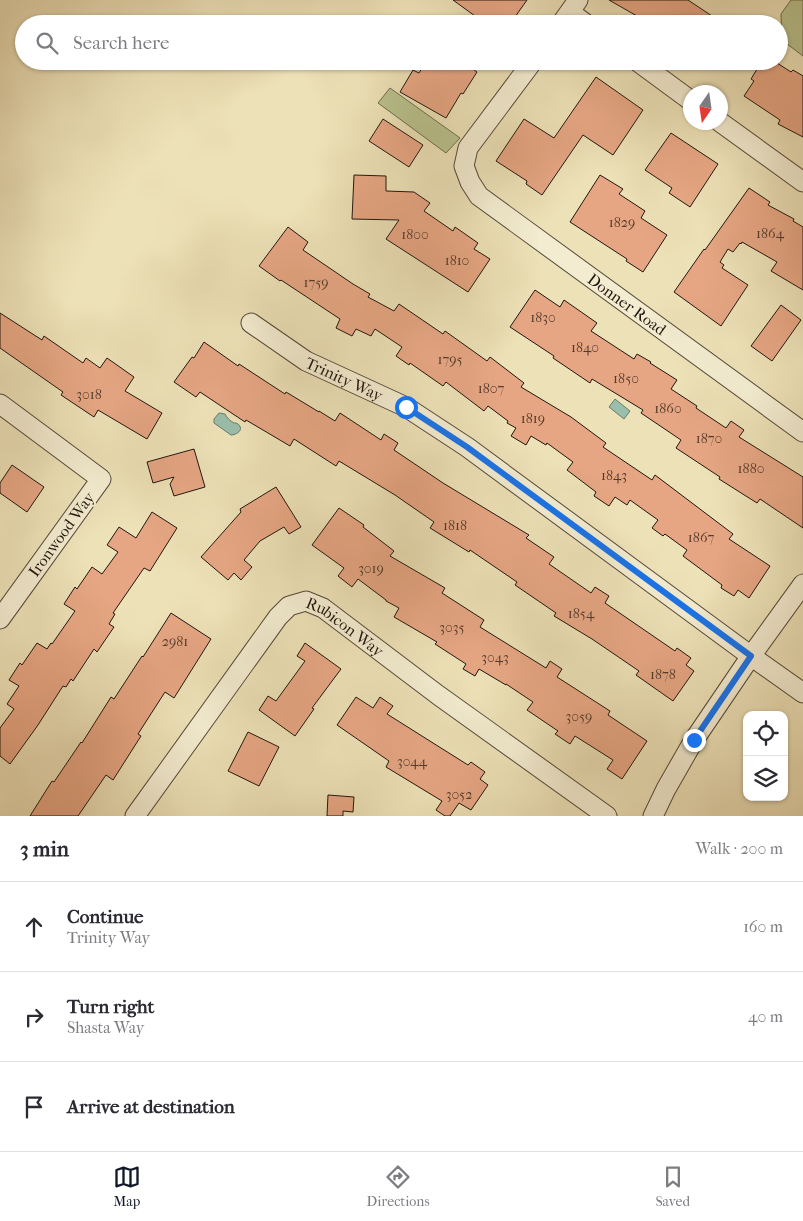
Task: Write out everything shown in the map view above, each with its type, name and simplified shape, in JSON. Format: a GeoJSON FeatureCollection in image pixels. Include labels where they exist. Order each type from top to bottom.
{"type":"FeatureCollection","features":[{"type":"Feature","properties":{"kind":"street","name":"Donner Road"},"geometry":{"type":"LineString","coordinates":[[526,70],[468,148],[464,166],[478,196],[803,432]]}},
{"type":"Feature","properties":{"kind":"street"},"geometry":{"type":"LineString","coordinates":[[649,70],[683,95]]}},
{"type":"Feature","properties":{"kind":"street"},"geometry":{"type":"LineString","coordinates":[[728,128],[803,182]]}},
{"type":"Feature","properties":{"kind":"street","name":"Trinity Way"},"geometry":{"type":"LineString","coordinates":[[251,323],[306,361],[406,407],[467,447],[803,693]]}},
{"type":"Feature","properties":{"kind":"street","name":"Ironwood Way"},"geometry":{"type":"LineString","coordinates":[[0,404],[101,479],[0,619]]}},
{"type":"Feature","properties":{"kind":"street"},"geometry":{"type":"LineString","coordinates":[[653,816],[694,740],[803,584]]}},
{"type":"Feature","properties":{"kind":"street","name":"Rubicon Way"},"geometry":{"type":"LineString","coordinates":[[135,816],[278,617],[289,606],[306,601],[323,608],[438,695],[607,816]]}},
{"type":"Feature","properties":{"kind":"green space"},"geometry":{"type":"Polygon","coordinates":[[[791,0],[803,0],[803,56],[788,45],[788,15],[781,14],[791,0]]]}},
{"type":"Feature","properties":{"kind":"green space"},"geometry":{"type":"Polygon","coordinates":[[[390,88],[460,138],[446,153],[378,103],[390,88]]]}},
{"type":"Feature","properties":{"kind":"shaded area"},"geometry":{"type":"Polygon","coordinates":[[[615,399],[630,411],[624,419],[609,407],[615,399]]]}},
{"type":"Feature","properties":{"kind":"shaded area"},"geometry":{"type":"Polygon","coordinates":[[[219,413],[225,414],[231,421],[237,423],[241,428],[239,432],[231,435],[214,423],[214,419],[219,413]]]}},
{"type":"Feature","properties":{"kind":"building"},"geometry":{"type":"Polygon","coordinates":[[[453,0],[527,0],[516,15],[474,15],[453,0]]]}},
{"type":"Feature","properties":{"kind":"building"},"geometry":{"type":"Polygon","coordinates":[[[609,0],[688,0],[710,15],[635,15],[609,0]]]}},
{"type":"Feature","properties":{"kind":"building"},"geometry":{"type":"Polygon","coordinates":[[[413,70],[419,73],[421,70],[474,70],[477,72],[463,94],[461,93],[446,118],[400,92],[413,70]]]}},
{"type":"Feature","properties":{"kind":"building"},"geometry":{"type":"Polygon","coordinates":[[[756,70],[788,70],[791,72],[793,70],[803,76],[803,137],[778,124],[780,120],[744,96],[754,81],[751,79],[756,70]]]}},
{"type":"Feature","properties":{"kind":"building"},"geometry":{"type":"Polygon","coordinates":[[[596,77],[643,110],[613,155],[583,135],[542,195],[526,184],[527,181],[496,161],[524,119],[554,138],[596,77]]]}},
{"type":"Feature","properties":{"kind":"building"},"geometry":{"type":"Polygon","coordinates":[[[383,119],[423,145],[409,167],[369,141],[383,119]]]}},
{"type":"Feature","properties":{"kind":"building"},"geometry":{"type":"Polygon","coordinates":[[[671,133],[718,164],[690,207],[669,193],[672,188],[645,170],[671,133]]]}},
{"type":"Feature","properties":{"kind":"building"},"geometry":{"type":"Polygon","coordinates":[[[354,175],[386,176],[386,191],[414,192],[430,203],[424,211],[453,231],[455,227],[478,243],[474,249],[490,259],[468,292],[386,239],[399,220],[352,219],[354,175]]]}},
{"type":"Feature","properties":{"kind":"building"},"geometry":{"type":"Polygon","coordinates":[[[600,175],[623,189],[619,194],[645,211],[641,218],[667,235],[643,272],[626,261],[627,259],[570,222],[600,175]]]}},
{"type":"Feature","properties":{"kind":"building"},"geometry":{"type":"Polygon","coordinates":[[[749,188],[770,202],[768,205],[794,219],[793,221],[803,227],[803,290],[771,271],[777,262],[742,242],[733,252],[728,249],[720,262],[724,265],[722,268],[748,285],[721,326],[674,292],[749,188]]]}},
{"type":"Feature","properties":{"kind":"building"},"geometry":{"type":"Polygon","coordinates":[[[288,227],[308,242],[303,250],[370,294],[368,297],[394,311],[399,304],[443,334],[445,331],[487,361],[490,357],[524,383],[521,387],[571,417],[606,443],[603,447],[652,480],[655,475],[733,534],[729,539],[770,566],[749,598],[738,590],[734,596],[721,588],[722,585],[683,556],[687,550],[665,534],[663,536],[652,528],[658,520],[630,500],[627,505],[615,497],[609,506],[594,496],[596,492],[567,470],[573,462],[547,443],[546,445],[531,436],[526,445],[511,436],[516,428],[507,423],[508,421],[488,406],[484,411],[446,382],[443,386],[410,363],[409,365],[396,356],[402,347],[375,329],[371,336],[356,329],[352,336],[336,328],[340,319],[259,266],[288,227]]]}},
{"type":"Feature","properties":{"kind":"building"},"geometry":{"type":"Polygon","coordinates":[[[535,290],[560,307],[564,300],[597,323],[591,331],[634,359],[637,354],[651,362],[677,380],[671,389],[697,406],[696,408],[726,428],[731,421],[744,430],[739,437],[803,477],[803,528],[760,499],[757,503],[719,479],[720,477],[676,448],[681,440],[641,413],[643,410],[592,379],[590,383],[510,327],[535,290]]]}},
{"type":"Feature","properties":{"kind":"building"},"geometry":{"type":"Polygon","coordinates":[[[781,305],[801,320],[772,361],[751,346],[781,305]]]}},
{"type":"Feature","properties":{"kind":"building"},"geometry":{"type":"Polygon","coordinates":[[[0,313],[42,340],[44,336],[83,363],[86,358],[100,368],[107,358],[134,377],[125,391],[162,413],[147,439],[98,410],[94,417],[61,395],[63,392],[0,348],[0,313]]]}},
{"type":"Feature","properties":{"kind":"building"},"geometry":{"type":"Polygon","coordinates":[[[204,342],[238,366],[239,364],[285,394],[286,392],[335,421],[340,413],[381,440],[384,434],[398,443],[394,450],[443,483],[529,535],[526,538],[554,557],[549,564],[591,593],[595,587],[609,596],[605,603],[675,651],[677,648],[691,658],[686,665],[694,671],[673,701],[636,675],[639,671],[554,616],[556,613],[515,585],[517,582],[470,550],[469,552],[430,528],[434,522],[395,495],[339,461],[336,466],[294,439],[290,446],[246,420],[245,422],[200,392],[196,397],[174,382],[192,357],[194,358],[204,342]]]}},
{"type":"Feature","properties":{"kind":"building"},"geometry":{"type":"Polygon","coordinates":[[[194,449],[205,487],[174,496],[170,484],[174,477],[153,483],[147,462],[194,449]]]}},
{"type":"Feature","properties":{"kind":"building"},"geometry":{"type":"Polygon","coordinates":[[[12,465],[44,487],[27,512],[0,493],[0,483],[12,465]]]}},
{"type":"Feature","properties":{"kind":"building"},"geometry":{"type":"Polygon","coordinates":[[[276,487],[301,527],[289,534],[284,527],[260,541],[244,560],[252,567],[241,580],[234,573],[228,580],[201,557],[241,512],[240,509],[276,487]]]}},
{"type":"Feature","properties":{"kind":"building"},"geometry":{"type":"Polygon","coordinates":[[[339,508],[364,525],[363,527],[394,551],[390,556],[445,588],[442,593],[484,620],[480,627],[546,668],[550,661],[562,669],[557,677],[610,711],[608,715],[647,741],[622,779],[607,769],[613,760],[575,736],[570,744],[555,734],[558,731],[527,710],[533,702],[479,669],[475,676],[463,669],[466,664],[435,644],[437,642],[394,617],[399,608],[386,601],[358,579],[352,587],[338,576],[344,568],[312,545],[339,508]]]}},
{"type":"Feature","properties":{"kind":"building"},"geometry":{"type":"Polygon","coordinates":[[[152,512],[177,528],[150,571],[144,568],[113,613],[115,614],[109,624],[114,627],[97,652],[94,649],[73,681],[71,679],[66,687],[63,686],[10,764],[0,756],[0,728],[14,709],[7,704],[19,686],[9,680],[37,643],[47,649],[52,644],[75,611],[64,604],[75,587],[77,589],[92,567],[102,574],[118,552],[107,545],[119,527],[136,538],[152,512]]]}},
{"type":"Feature","properties":{"kind":"building"},"geometry":{"type":"Polygon","coordinates":[[[171,613],[211,639],[174,698],[165,692],[138,734],[141,736],[113,780],[106,775],[78,816],[30,816],[52,781],[54,782],[82,743],[111,697],[114,699],[171,613]]]}},
{"type":"Feature","properties":{"kind":"building"},"geometry":{"type":"Polygon","coordinates":[[[305,643],[341,669],[312,708],[314,709],[295,736],[259,710],[268,696],[276,701],[305,661],[297,656],[305,643]]]}},
{"type":"Feature","properties":{"kind":"building"},"geometry":{"type":"Polygon","coordinates":[[[356,697],[373,708],[380,697],[393,706],[387,714],[468,765],[471,762],[485,772],[480,779],[488,785],[471,810],[459,803],[450,816],[445,816],[436,810],[442,801],[386,767],[389,761],[337,725],[356,697]]]}},
{"type":"Feature","properties":{"kind":"building"},"geometry":{"type":"Polygon","coordinates":[[[248,732],[279,747],[259,786],[228,771],[248,732]]]}},
{"type":"Feature","properties":{"kind":"building"},"geometry":{"type":"Polygon","coordinates":[[[328,795],[354,797],[353,812],[343,811],[343,816],[327,816],[328,795]]]}},
{"type":"Feature","properties":{"kind":"route"},"geometry":{"type":"LineString","coordinates":[[406,407],[467,447],[751,656],[694,740]]}}]}
